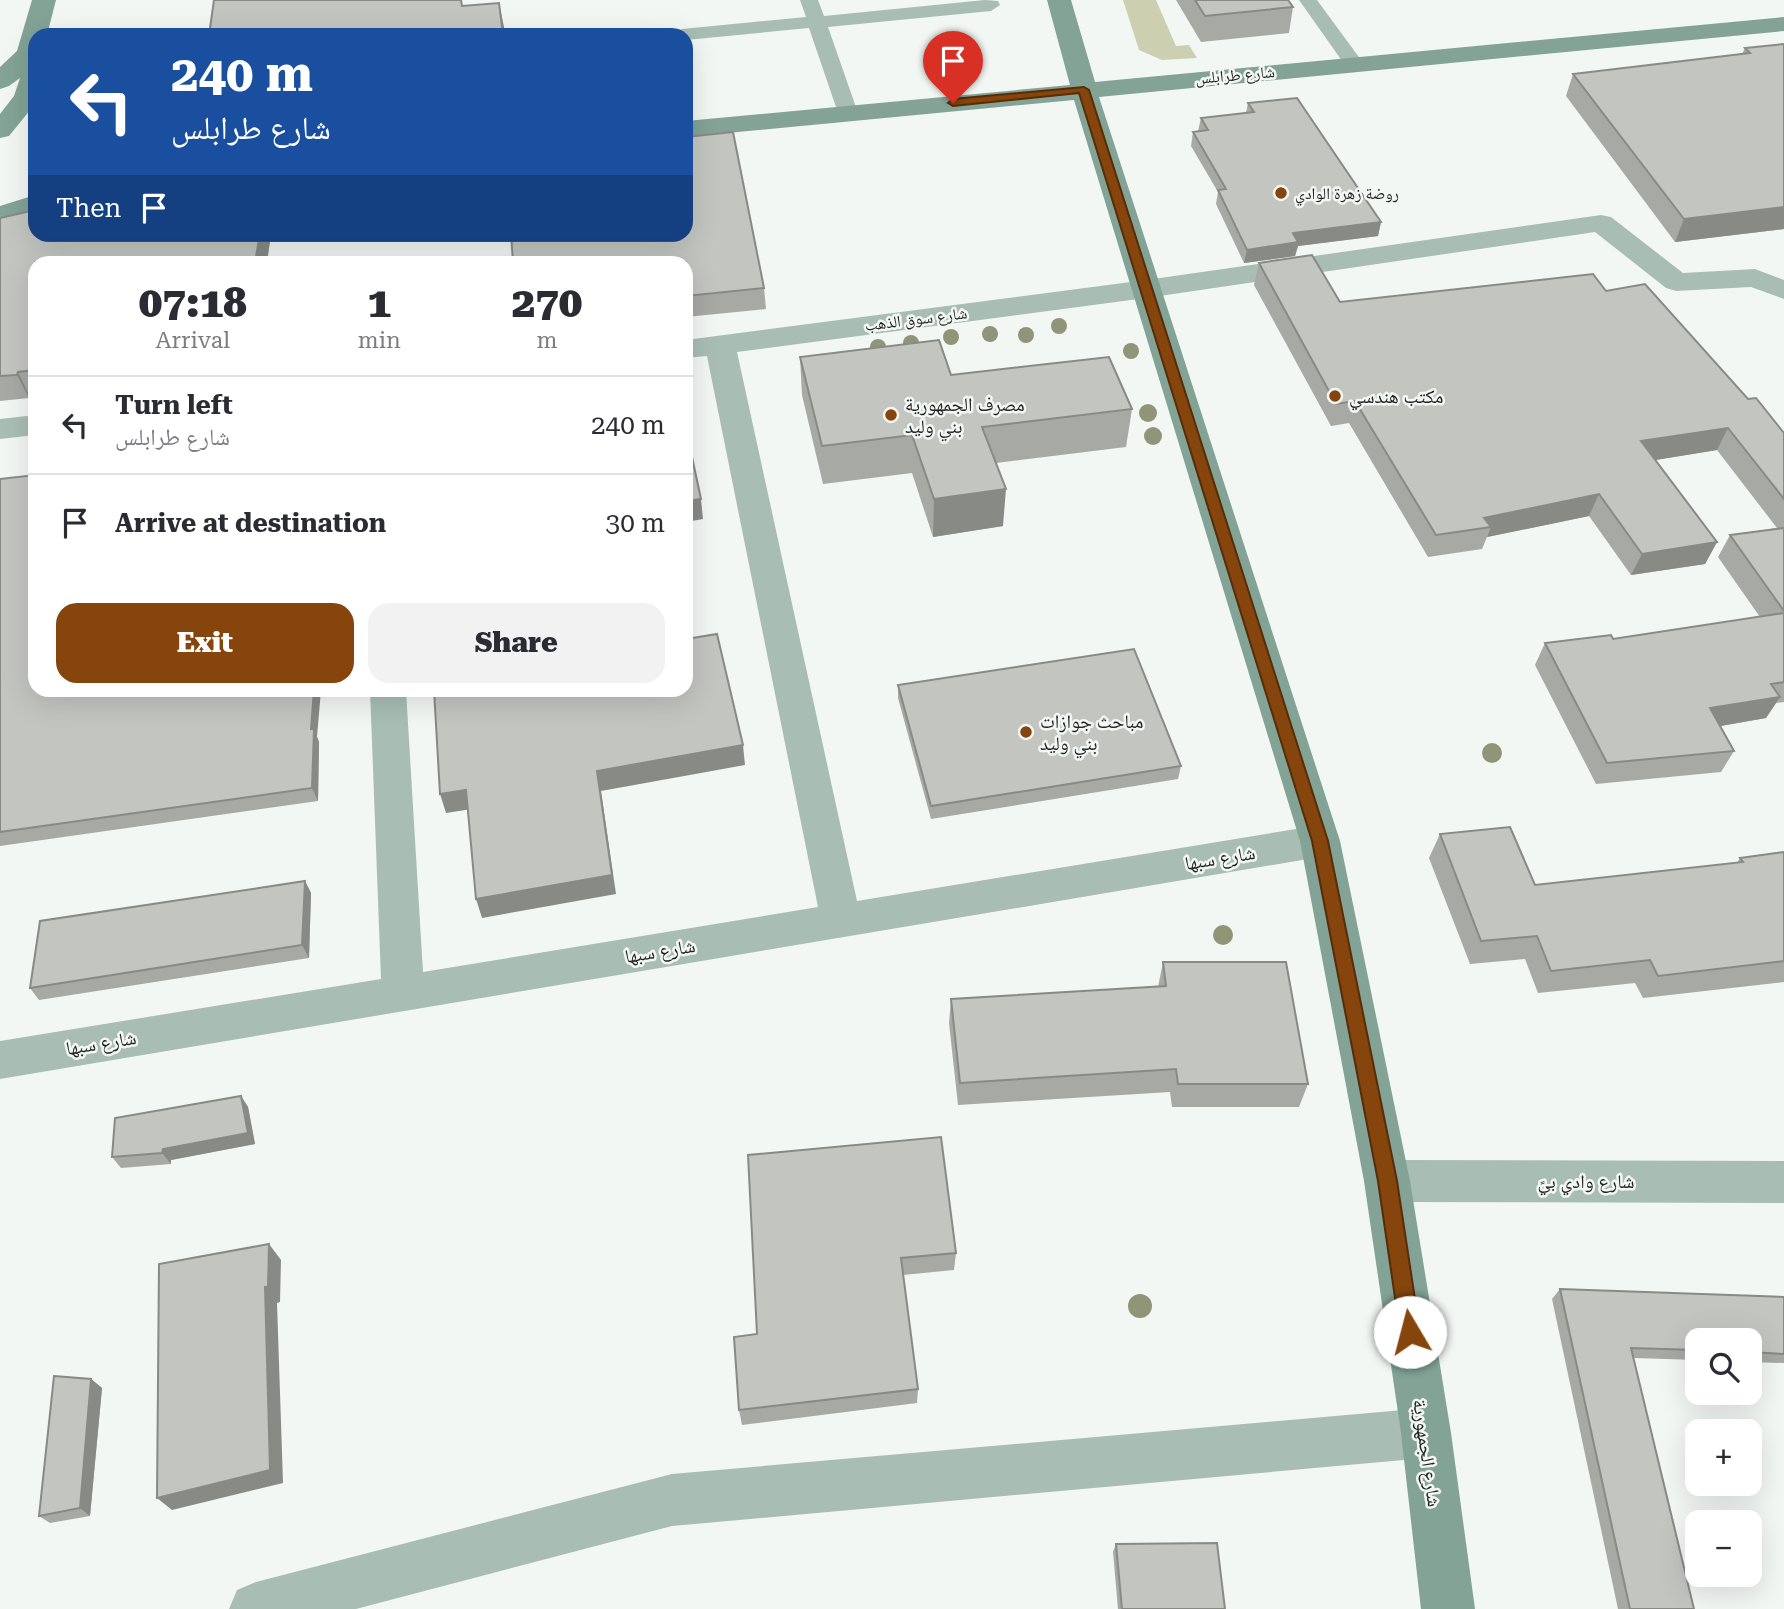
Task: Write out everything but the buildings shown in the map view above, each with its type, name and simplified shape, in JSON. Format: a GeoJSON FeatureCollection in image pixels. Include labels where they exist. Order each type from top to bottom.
{"type":"FeatureCollection","features":[{"type":"Feature","properties":{"kind":"main road"},"geometry":{"type":"LineString","coordinates":[[37,28],[44,0]]}},
{"type":"Feature","properties":{"kind":"main road","name":"شارع الجمهورية"},"geometry":{"type":"LineString","coordinates":[[1059,0],[1084,90],[1320,841],[1387,1181],[1426,1433],[1448,1609]]}},
{"type":"Feature","properties":{"kind":"main road","name":"شارع طرابلس"},"geometry":{"type":"LineString","coordinates":[[693,128],[1784,24]]}},
{"type":"Feature","properties":{"kind":"main road"},"geometry":{"type":"LineString","coordinates":[[0,81],[28,54]]}},
{"type":"Feature","properties":{"kind":"main road"},"geometry":{"type":"LineString","coordinates":[[0,130],[28,109]]}},
{"type":"Feature","properties":{"kind":"main road"},"geometry":{"type":"LineString","coordinates":[[0,188],[28,186]]}},
{"type":"Feature","properties":{"kind":"main road"},"geometry":{"type":"LineString","coordinates":[[0,209],[28,204]]}},
{"type":"Feature","properties":{"kind":"main road"},"geometry":{"type":"LineString","coordinates":[[0,215],[28,205]]}},
{"type":"Feature","properties":{"kind":"street","name":"شارع سوق الذهب"},"geometry":{"type":"LineString","coordinates":[[703,347],[1146,289],[1601,223],[1676,282],[1755,278],[1784,273]]}},
{"type":"Feature","properties":{"kind":"street"},"geometry":{"type":"LineString","coordinates":[[1755,278],[1784,290]]}},
{"type":"Feature","properties":{"kind":"street"},"geometry":{"type":"LineString","coordinates":[[703,347],[841,921]]}},
{"type":"Feature","properties":{"kind":"street"},"geometry":{"type":"LineString","coordinates":[[0,429],[28,426]]}},
{"type":"Feature","properties":{"kind":"street"},"geometry":{"type":"LineString","coordinates":[[388,697],[403,993]]}},
{"type":"Feature","properties":{"kind":"street","name":"شارع سبها"},"geometry":{"type":"LineString","coordinates":[[0,1060],[1320,841]]}},
{"type":"Feature","properties":{"kind":"street","name":"شارع وادي بيً"},"geometry":{"type":"LineString","coordinates":[[1387,1181],[1784,1181]]}},
{"type":"Feature","properties":{"kind":"street"},"geometry":{"type":"LineString","coordinates":[[256,1609],[672,1500],[1426,1433]]}},
{"type":"Feature","properties":{"kind":"lane"},"geometry":{"type":"LineString","coordinates":[[810,0],[848,113]]}},
{"type":"Feature","properties":{"kind":"lane"},"geometry":{"type":"LineString","coordinates":[[1308,0],[1354,64]]}},
{"type":"Feature","properties":{"kind":"lane"},"geometry":{"type":"LineString","coordinates":[[693,34],[990,5]]}},
{"type":"Feature","properties":{"kind":"green space"},"geometry":{"type":"Polygon","coordinates":[[[1123,0],[1156,0],[1176,46],[1189,45],[1197,58],[1162,60],[1139,50],[1123,0]]]}},
{"type":"Feature","properties":{"kind":"place","name":"روضة زهرة الوادي"},"geometry":{"type":"Point","coordinates":[1281,193]}},
{"type":"Feature","properties":{"kind":"place","name":"مكتب هندسي"},"geometry":{"type":"Point","coordinates":[1335,396]}},
{"type":"Feature","properties":{"kind":"place","name":"مصرف الجمهورية بني وليد"},"geometry":{"type":"Point","coordinates":[891,415]}},
{"type":"Feature","properties":{"kind":"place","name":"مباحث جوازات بني وليد"},"geometry":{"type":"Point","coordinates":[1026,732]}},
{"type":"Feature","properties":{"kind":"route"},"geometry":{"type":"LineString","coordinates":[[953,103],[1084,90],[1320,841],[1387,1181],[1410,1332]]}}]}
